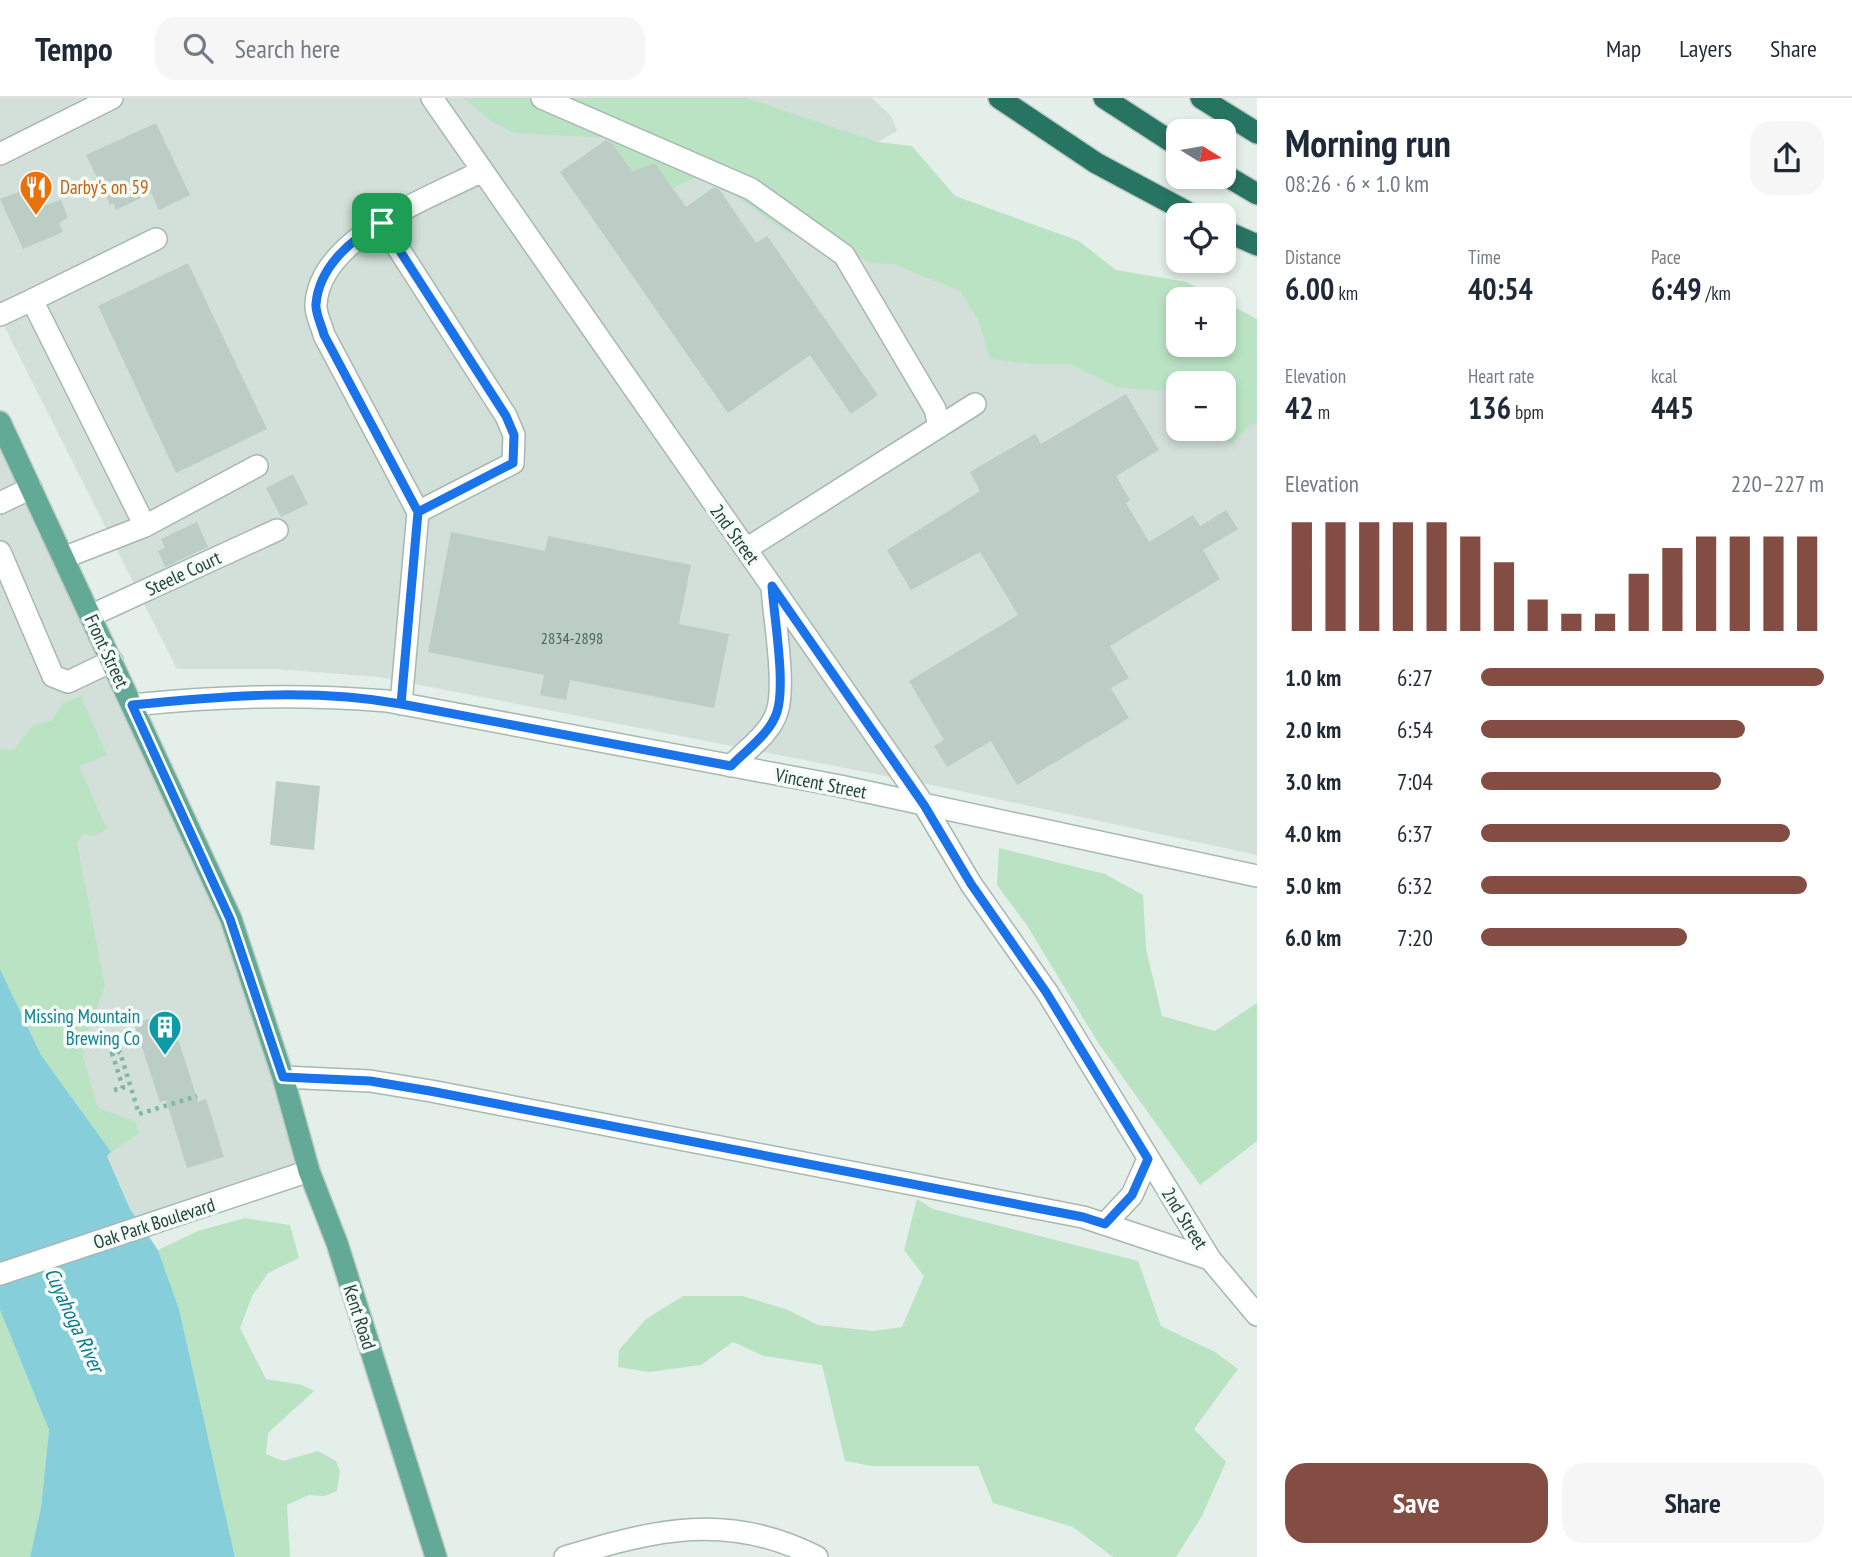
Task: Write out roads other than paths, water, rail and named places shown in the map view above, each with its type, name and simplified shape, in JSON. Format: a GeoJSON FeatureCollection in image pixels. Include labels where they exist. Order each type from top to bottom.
{"type":"FeatureCollection","features":[{"type":"Feature","properties":{"kind":"highway"},"geometry":{"type":"LineString","coordinates":[[999,98],[1096,163],[1171,203]]}},
{"type":"Feature","properties":{"kind":"highway"},"geometry":{"type":"LineString","coordinates":[[1104,98],[1166,138]]}},
{"type":"Feature","properties":{"kind":"highway"},"geometry":{"type":"LineString","coordinates":[[1201,98],[1257,133]]}},
{"type":"Feature","properties":{"kind":"highway"},"geometry":{"type":"LineString","coordinates":[[1236,182],[1257,194]]}},
{"type":"Feature","properties":{"kind":"highway"},"geometry":{"type":"LineString","coordinates":[[1236,236],[1257,245]]}},
{"type":"Feature","properties":{"kind":"main road","name":"Front Street"},"geometry":{"type":"LineString","coordinates":[[0,423],[230,919],[283,1077]]}},
{"type":"Feature","properties":{"kind":"main road","name":"Kent Road"},"geometry":{"type":"LineString","coordinates":[[283,1077],[309,1171],[337,1243],[436,1557]]}},
{"type":"Feature","properties":{"kind":"street"},"geometry":{"type":"LineString","coordinates":[[0,154],[112,98]]}},
{"type":"Feature","properties":{"kind":"street","name":"2nd Street"},"geometry":{"type":"LineString","coordinates":[[432,98],[924,805],[971,884],[1046,992],[1210,1259],[1257,1315]]}},
{"type":"Feature","properties":{"kind":"street"},"geometry":{"type":"LineString","coordinates":[[542,98],[751,189],[844,255],[935,409],[939,427]]}},
{"type":"Feature","properties":{"kind":"street"},"geometry":{"type":"LineString","coordinates":[[401,704],[418,512],[324,335],[316,306],[324,272],[363,233],[482,171]]}},
{"type":"Feature","properties":{"kind":"street"},"geometry":{"type":"LineString","coordinates":[[382,223],[506,416],[514,435],[513,463],[418,512]]}},
{"type":"Feature","properties":{"kind":"street"},"geometry":{"type":"LineString","coordinates":[[0,316],[156,239]]}},
{"type":"Feature","properties":{"kind":"street"},"geometry":{"type":"LineString","coordinates":[[32,300],[145,526]]}},
{"type":"Feature","properties":{"kind":"street"},"geometry":{"type":"LineString","coordinates":[[746,549],[975,404]]}},
{"type":"Feature","properties":{"kind":"street"},"geometry":{"type":"LineString","coordinates":[[63,558],[145,526],[257,466]]}},
{"type":"Feature","properties":{"kind":"street"},"geometry":{"type":"LineString","coordinates":[[0,503],[30,488]]}},
{"type":"Feature","properties":{"kind":"street","name":"Steele Court"},"geometry":{"type":"LineString","coordinates":[[90,617],[277,530]]}},
{"type":"Feature","properties":{"kind":"street"},"geometry":{"type":"LineString","coordinates":[[0,552],[53,676],[68,682],[112,661]]}},
{"type":"Feature","properties":{"kind":"street"},"geometry":{"type":"LineString","coordinates":[[731,766],[765,732],[777,712],[779,670],[772,586]]}},
{"type":"Feature","properties":{"kind":"street","name":"Vincent Street"},"geometry":{"type":"LineString","coordinates":[[132,705],[221,696],[263,695],[325,696],[401,704],[731,766],[1257,876]]}},
{"type":"Feature","properties":{"kind":"street"},"geometry":{"type":"LineString","coordinates":[[283,1077],[370,1081],[430,1091],[1083,1217],[1210,1259]]}},
{"type":"Feature","properties":{"kind":"street"},"geometry":{"type":"LineString","coordinates":[[1105,1224],[1132,1195],[1148,1159]]}},
{"type":"Feature","properties":{"kind":"street","name":"Oak Park Boulevard"},"geometry":{"type":"LineString","coordinates":[[0,1273],[309,1171]]}},
{"type":"Feature","properties":{"kind":"street"},"geometry":{"type":"LineString","coordinates":[[565,1557],[644,1534],[686,1529],[747,1534],[787,1544],[817,1557]]}},
{"type":"Feature","properties":{"kind":"water","name":"Cuyahoga River"},"geometry":{"type":"Polygon","coordinates":[[[0,969],[41,1055],[111,1152],[107,1156],[130,1209],[158,1250],[179,1309],[235,1557],[30,1557],[41,1507],[49,1430],[0,1310],[0,969]]]}},
{"type":"Feature","properties":{"kind":"place","name":"Darby's on 59"},"geometry":{"type":"Point","coordinates":[36,217]}},
{"type":"Feature","properties":{"kind":"place","name":"Missing Mountain Brewing Co"},"geometry":{"type":"Point","coordinates":[165,1057]}}]}
